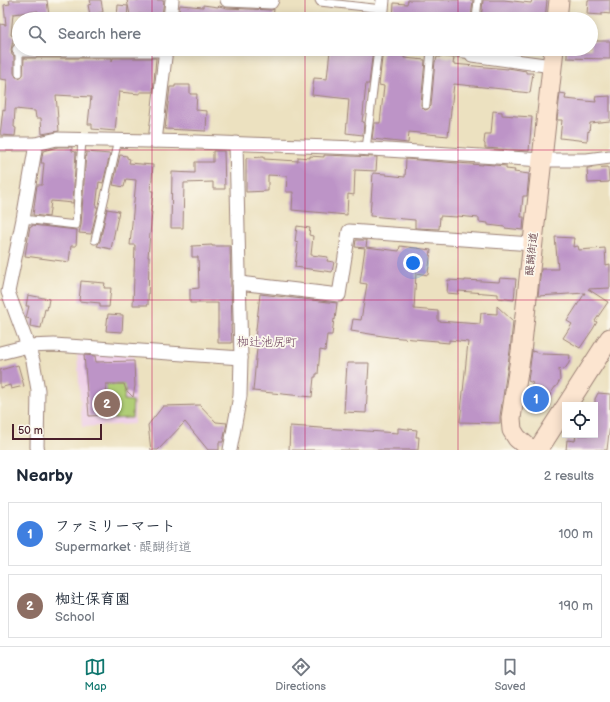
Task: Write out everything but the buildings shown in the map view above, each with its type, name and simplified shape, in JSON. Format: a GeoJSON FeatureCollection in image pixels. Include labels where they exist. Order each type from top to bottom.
{"type":"FeatureCollection","features":[{"type":"Feature","properties":{"kind":"main road"},"geometry":{"type":"LineString","coordinates":[[558,12],[559,0]]}},
{"type":"Feature","properties":{"kind":"main road","name":"醍醐街道"},"geometry":{"type":"LineString","coordinates":[[531,450],[517,438],[512,430],[511,418],[520,352],[553,57]]}},
{"type":"Feature","properties":{"kind":"main road"},"geometry":{"type":"LineString","coordinates":[[569,402],[607,348]]}},
{"type":"Feature","properties":{"kind":"main road"},"geometry":{"type":"LineString","coordinates":[[538,450],[562,413]]}},
{"type":"Feature","properties":{"kind":"street"},"geometry":{"type":"LineString","coordinates":[[171,12],[172,0]]}},
{"type":"Feature","properties":{"kind":"street"},"geometry":{"type":"LineString","coordinates":[[227,0],[271,2],[272,0]]}},
{"type":"Feature","properties":{"kind":"street"},"geometry":{"type":"LineString","coordinates":[[155,141],[165,56]]}},
{"type":"Feature","properties":{"kind":"street"},"geometry":{"type":"LineString","coordinates":[[537,56],[553,57]]}},
{"type":"Feature","properties":{"kind":"street"},"geometry":{"type":"LineString","coordinates":[[0,144],[36,144],[57,139],[118,140],[236,143],[366,149],[542,160],[587,160],[610,157]]}},
{"type":"Feature","properties":{"kind":"street"},"geometry":{"type":"LineString","coordinates":[[230,450],[240,396],[241,358],[236,143]]}},
{"type":"Feature","properties":{"kind":"street"},"geometry":{"type":"LineString","coordinates":[[36,144],[8,292],[33,361],[38,390],[38,450]]}},
{"type":"Feature","properties":{"kind":"street"},"geometry":{"type":"LineString","coordinates":[[239,284],[338,295],[349,231],[532,244]]}},
{"type":"Feature","properties":{"kind":"street"},"geometry":{"type":"LineString","coordinates":[[0,353],[28,346],[54,345],[241,358]]}},
{"type":"Feature","properties":{"kind":"lane"},"geometry":{"type":"LineString","coordinates":[[319,0],[320,2],[382,9]]}},
{"type":"Feature","properties":{"kind":"lane"},"geometry":{"type":"LineString","coordinates":[[477,12],[478,0]]}},
{"type":"Feature","properties":{"kind":"lane"},"geometry":{"type":"LineString","coordinates":[[19,56],[19,73]]}},
{"type":"Feature","properties":{"kind":"lane"},"geometry":{"type":"LineString","coordinates":[[366,149],[377,56]]}},
{"type":"Feature","properties":{"kind":"lane"},"geometry":{"type":"LineString","coordinates":[[426,105],[428,56]]}},
{"type":"Feature","properties":{"kind":"lane"},"geometry":{"type":"LineString","coordinates":[[23,219],[76,225],[82,140]]}},
{"type":"Feature","properties":{"kind":"lane"},"geometry":{"type":"LineString","coordinates":[[95,240],[118,140]]}},
{"type":"Feature","properties":{"kind":"shaded area"},"geometry":{"type":"Polygon","coordinates":[[[77,353],[134,355],[134,424],[82,427],[77,353]]]}},
{"type":"Feature","properties":{"kind":"green space"},"geometry":{"type":"Polygon","coordinates":[[[106,384],[128,384],[126,389],[127,391],[125,391],[124,400],[133,401],[132,418],[108,419],[106,384]]]}},
{"type":"Feature","properties":{"kind":"place","name":"ファミリーマート"},"geometry":{"type":"Point","coordinates":[536,399]}},
{"type":"Feature","properties":{"kind":"place","name":"椥辻保育園"},"geometry":{"type":"Point","coordinates":[107,404]}},
{"type":"Feature","properties":{"kind":"district","name":"椥辻池尻町"},"geometry":{"type":"Point","coordinates":[267,342]}}]}
